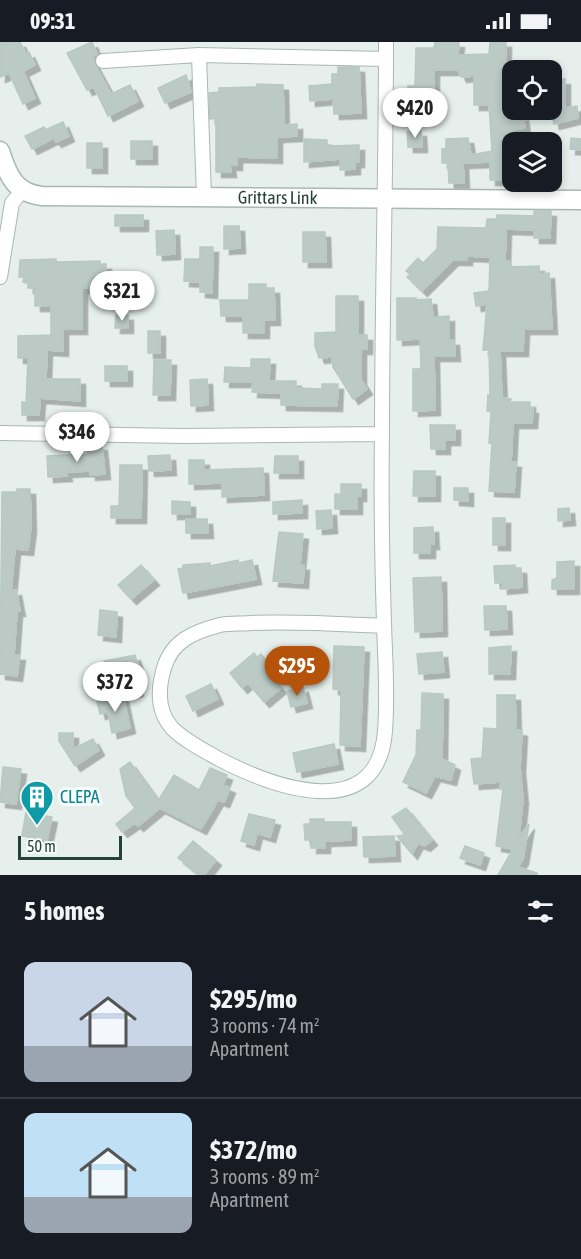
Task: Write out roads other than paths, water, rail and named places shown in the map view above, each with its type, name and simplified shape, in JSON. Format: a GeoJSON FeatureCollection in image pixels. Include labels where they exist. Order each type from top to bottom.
{"type":"FeatureCollection","features":[{"type":"Feature","properties":{"kind":"street"},"geometry":{"type":"LineString","coordinates":[[384,626],[282,622],[221,625],[193,635],[175,644],[167,658],[158,687],[163,712],[171,727],[194,745],[257,777],[303,791],[338,790],[362,782],[376,767],[384,740],[388,696],[384,626],[382,434],[386,42]]}},
{"type":"Feature","properties":{"kind":"street"},"geometry":{"type":"LineString","coordinates":[[103,61],[199,55],[386,59]]}},
{"type":"Feature","properties":{"kind":"street"},"geometry":{"type":"LineString","coordinates":[[199,55],[204,197]]}},
{"type":"Feature","properties":{"kind":"street"},"geometry":{"type":"LineString","coordinates":[[0,152],[8,175],[22,191],[12,203],[0,277]]}},
{"type":"Feature","properties":{"kind":"street","name":"Grittars Link"},"geometry":{"type":"LineString","coordinates":[[22,191],[42,196],[581,200]]}},
{"type":"Feature","properties":{"kind":"street"},"geometry":{"type":"LineString","coordinates":[[0,432],[183,436],[382,434]]}},
{"type":"Feature","properties":{"kind":"place","name":"CLEPA"},"geometry":{"type":"Point","coordinates":[37,826]}}]}
